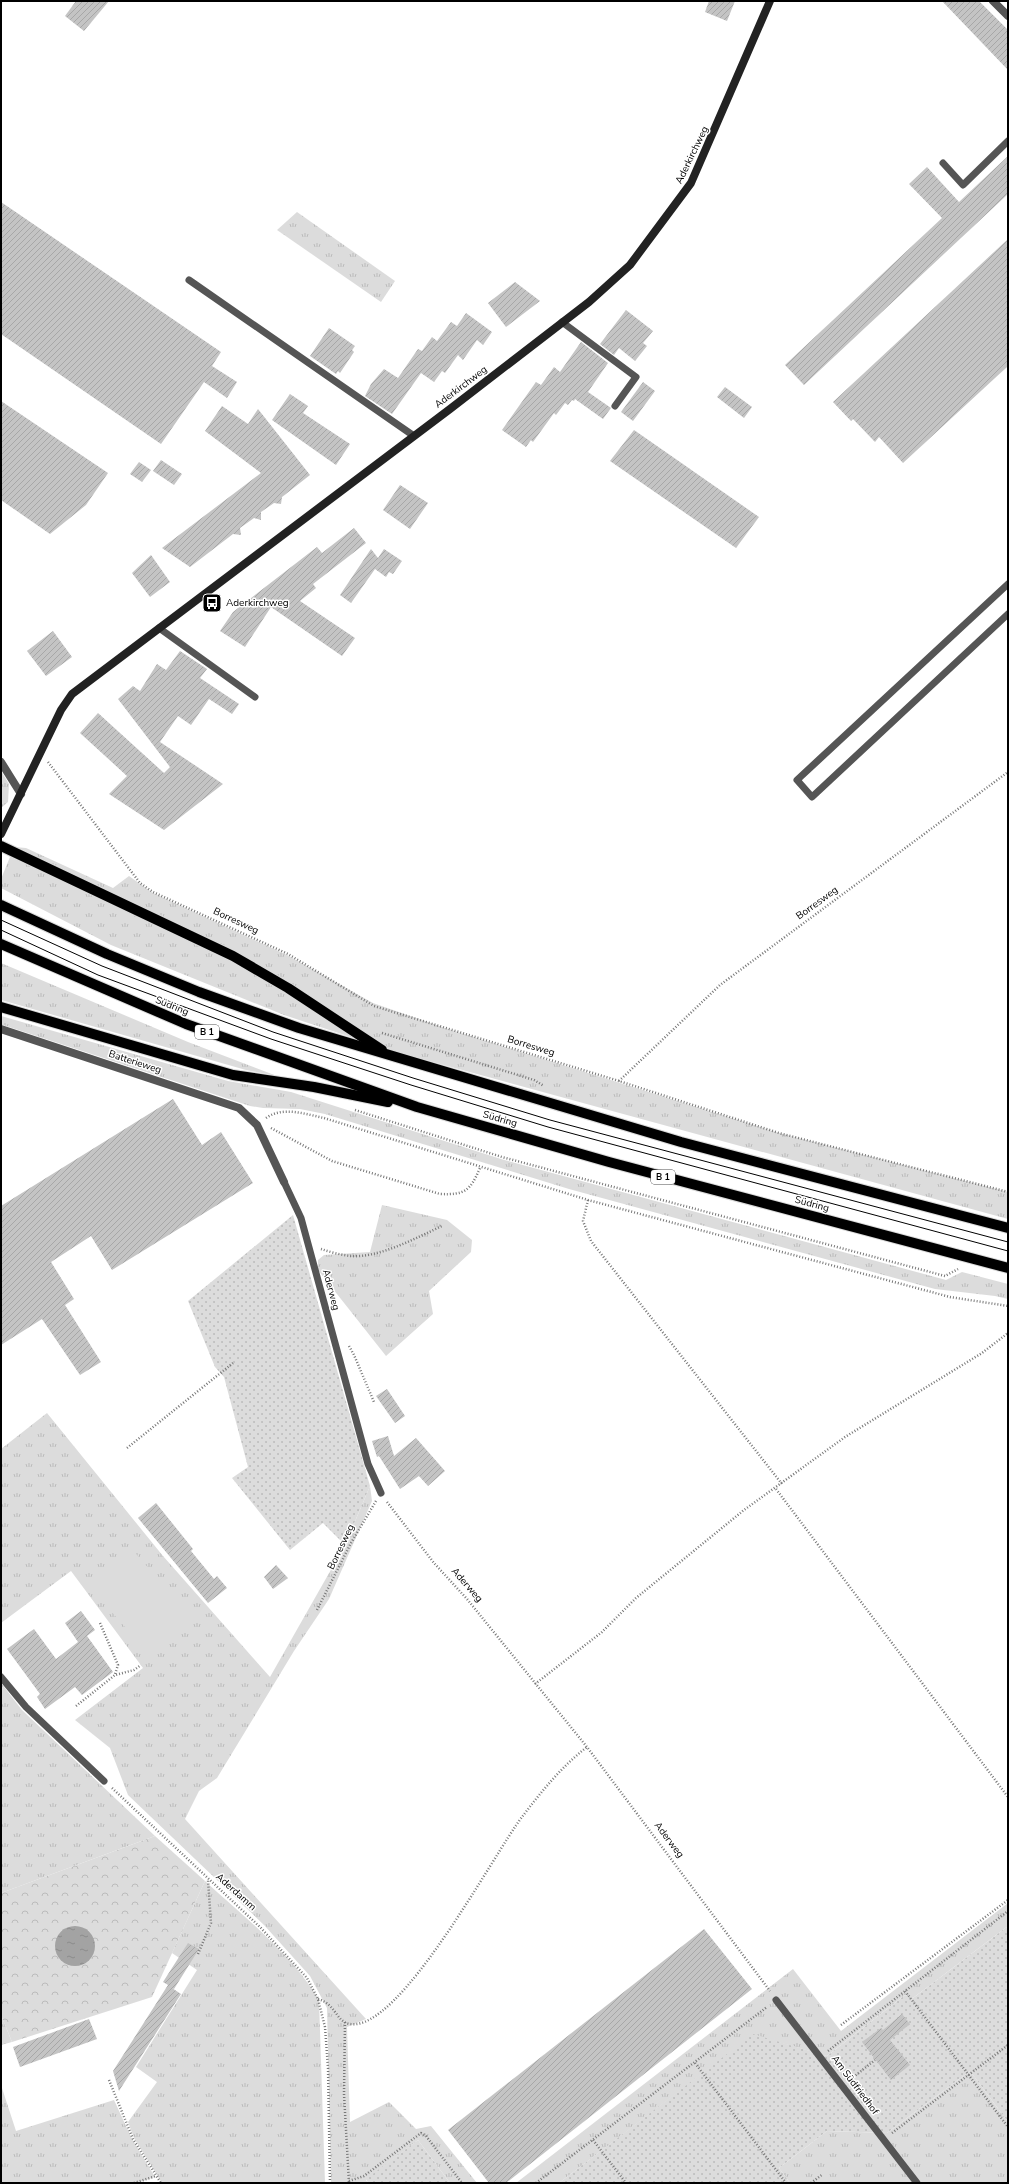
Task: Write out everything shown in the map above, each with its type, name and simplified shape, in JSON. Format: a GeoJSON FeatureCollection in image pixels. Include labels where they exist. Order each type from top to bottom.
{"type":"FeatureCollection","features":[{"type":"Feature","properties":{"kind":"main road"},"geometry":{"type":"LineString","coordinates":[[1,846],[233,956],[288,988],[394,1058]]}},
{"type":"Feature","properties":{"kind":"main road"},"geometry":{"type":"LineString","coordinates":[[1,905],[107,954],[199,992],[299,1028],[394,1058],[681,1142],[1008,1228]]}},
{"type":"Feature","properties":{"kind":"main road","name":"Südring"},"geometry":{"type":"LineString","coordinates":[[1,944],[186,1024],[417,1107],[616,1164],[1008,1268]]}},
{"type":"Feature","properties":{"kind":"main road"},"geometry":{"type":"LineString","coordinates":[[1,1007],[233,1075],[314,1087],[337,1093],[417,1107]]}},
{"type":"Feature","properties":{"kind":"street","name":"Aderkirchweg"},"geometry":{"type":"LineString","coordinates":[[1,834],[61,710],[72,694],[589,302],[630,265],[691,183],[715,132],[770,1]]}},
{"type":"Feature","properties":{"kind":"street"},"geometry":{"type":"LineString","coordinates":[[993,1],[1008,16]]}},
{"type":"Feature","properties":{"kind":"street"},"geometry":{"type":"LineString","coordinates":[[1,762],[21,794]]}},
{"type":"Feature","properties":{"kind":"street","name":"Batterieweg"},"geometry":{"type":"LineString","coordinates":[[1,1029],[222,1101],[239,1108],[257,1124]]}},
{"type":"Feature","properties":{"kind":"street","name":"Aderweg"},"geometry":{"type":"LineString","coordinates":[[257,1124],[284,1182]]}},
{"type":"Feature","properties":{"kind":"lane"},"geometry":{"type":"LineString","coordinates":[[943,163],[964,185],[1008,141]]}},
{"type":"Feature","properties":{"kind":"lane"},"geometry":{"type":"LineString","coordinates":[[189,280],[414,436]]}},
{"type":"Feature","properties":{"kind":"lane"},"geometry":{"type":"LineString","coordinates":[[562,322],[636,377],[615,406]]}},
{"type":"Feature","properties":{"kind":"lane"},"geometry":{"type":"LineString","coordinates":[[1008,584],[797,780],[812,796],[1008,614]]}},
{"type":"Feature","properties":{"kind":"lane"},"geometry":{"type":"LineString","coordinates":[[159,628],[255,697]]}},
{"type":"Feature","properties":{"kind":"lane","name":"Aderweg"},"geometry":{"type":"LineString","coordinates":[[284,1182],[301,1218],[368,1464],[381,1493]]}},
{"type":"Feature","properties":{"kind":"lane"},"geometry":{"type":"LineString","coordinates":[[1,1677],[26,1707],[104,1781]]}},
{"type":"Feature","properties":{"kind":"lane","name":"Am Südfriedhof"},"geometry":{"type":"LineString","coordinates":[[776,2000],[821,2056],[917,2183]]}},
{"type":"Feature","properties":{"kind":"path","name":"Borresweg"},"geometry":{"type":"LineString","coordinates":[[41,752],[132,874],[153,892],[288,954],[374,1006],[619,1081],[720,985],[1008,772]]}},
{"type":"Feature","properties":{"kind":"path"},"geometry":{"type":"LineString","coordinates":[[378,1031],[534,1080],[550,1090]]}},
{"type":"Feature","properties":{"kind":"path"},"geometry":{"type":"LineString","coordinates":[[619,1081],[779,1132],[1008,1192]]}},
{"type":"Feature","properties":{"kind":"path"},"geometry":{"type":"LineString","coordinates":[[257,1124],[273,1113],[299,1112],[324,1118],[480,1168],[588,1200],[950,1297],[1008,1306]]}},
{"type":"Feature","properties":{"kind":"path"},"geometry":{"type":"LineString","coordinates":[[257,1124],[276,1129],[332,1161],[440,1194],[458,1195],[473,1184],[480,1168]]}},
{"type":"Feature","properties":{"kind":"path"},"geometry":{"type":"LineString","coordinates":[[588,1200],[583,1221],[591,1241],[782,1484]]}},
{"type":"Feature","properties":{"kind":"path"},"geometry":{"type":"LineString","coordinates":[[308,1245],[352,1256],[372,1254],[442,1226]]}},
{"type":"Feature","properties":{"kind":"path"},"geometry":{"type":"LineString","coordinates":[[535,1684],[602,1632],[636,1598],[744,1510],[845,1437],[982,1353],[1008,1333]]}},
{"type":"Feature","properties":{"kind":"path"},"geometry":{"type":"LineString","coordinates":[[347,1344],[354,1355],[374,1402]]}},
{"type":"Feature","properties":{"kind":"path"},"geometry":{"type":"LineString","coordinates":[[127,1448],[233,1363]]}},
{"type":"Feature","properties":{"kind":"path"},"geometry":{"type":"LineString","coordinates":[[776,1488],[1008,1797]]}},
{"type":"Feature","properties":{"kind":"path","name":"Borresweg"},"geometry":{"type":"LineString","coordinates":[[318,1610],[360,1525],[381,1493]]}},
{"type":"Feature","properties":{"kind":"path","name":"Aderweg"},"geometry":{"type":"LineString","coordinates":[[381,1493],[396,1516],[467,1599],[587,1747],[776,2000]]}},
{"type":"Feature","properties":{"kind":"path"},"geometry":{"type":"LineString","coordinates":[[100,1623],[118,1665],[115,1675]]}},
{"type":"Feature","properties":{"kind":"path"},"geometry":{"type":"LineString","coordinates":[[76,1706],[115,1675],[134,1670],[141,1665]]}},
{"type":"Feature","properties":{"kind":"path"},"geometry":{"type":"LineString","coordinates":[[318,1999],[328,2002],[345,2022],[350,2024],[366,2022],[386,2008],[405,1988],[443,1940],[521,1818],[552,1780],[573,1758],[587,1747]]}},
{"type":"Feature","properties":{"kind":"path","name":"Aderdamm"},"geometry":{"type":"LineString","coordinates":[[104,1781],[291,1958],[308,1978],[318,1999],[325,2027],[328,2068],[330,2183]]}},
{"type":"Feature","properties":{"kind":"path"},"geometry":{"type":"LineString","coordinates":[[198,1954],[211,1923],[208,1880]]}},
{"type":"Feature","properties":{"kind":"path"},"geometry":{"type":"LineString","coordinates":[[842,2024],[1008,1900]]}},
{"type":"Feature","properties":{"kind":"path"},"geometry":{"type":"LineString","coordinates":[[821,2056],[1007,1914]]}},
{"type":"Feature","properties":{"kind":"path"},"geometry":{"type":"LineString","coordinates":[[905,1991],[1008,2127]]}},
{"type":"Feature","properties":{"kind":"path"},"geometry":{"type":"LineString","coordinates":[[536,2183],[776,2000]]}},
{"type":"Feature","properties":{"kind":"path"},"geometry":{"type":"LineString","coordinates":[[345,2022],[344,2094],[349,2182],[364,2176],[421,2133],[426,2136],[462,2183]]}},
{"type":"Feature","properties":{"kind":"path"},"geometry":{"type":"LineString","coordinates":[[883,2140],[1008,2045]]}},
{"type":"Feature","properties":{"kind":"path"},"geometry":{"type":"LineString","coordinates":[[843,2086],[875,2060]]}},
{"type":"Feature","properties":{"kind":"path"},"geometry":{"type":"LineString","coordinates":[[695,2063],[786,2183]]}},
{"type":"Feature","properties":{"kind":"path"},"geometry":{"type":"LineString","coordinates":[[109,2080],[133,2139],[161,2183]]}},
{"type":"Feature","properties":{"kind":"path"},"geometry":{"type":"LineString","coordinates":[[593,2140],[626,2183]]}},
{"type":"Feature","properties":{"kind":"path"},"geometry":{"type":"LineString","coordinates":[[811,2183],[823,2174]]}},
{"type":"Feature","properties":{"kind":"path"},"geometry":{"type":"LineString","coordinates":[[134,2183],[156,2176]]}},
{"type":"Feature","properties":{"kind":"green space"},"geometry":{"type":"Polygon","coordinates":[[[297,212],[395,281],[381,302],[277,230],[297,212]]]}},
{"type":"Feature","properties":{"kind":"green space"},"geometry":{"type":"Polygon","coordinates":[[[1,771],[9,784],[8,802],[1,808],[1,771]]]}},
{"type":"Feature","properties":{"kind":"green space"},"geometry":{"type":"Polygon","coordinates":[[[14,847],[26,848],[113,888],[129,876],[153,893],[287,955],[373,1003],[442,1027],[779,1133],[1008,1192],[1008,1219],[396,1052],[284,1015],[111,945],[1,888],[1,879],[14,847]]]}},
{"type":"Feature","properties":{"kind":"green space"},"geometry":{"type":"Polygon","coordinates":[[[1,963],[188,1042],[277,1076],[246,1070],[1,1000],[1,963]]]}},
{"type":"Feature","properties":{"kind":"green space"},"geometry":{"type":"Polygon","coordinates":[[[1,1016],[228,1081],[291,1092],[501,1159],[946,1280],[962,1272],[1008,1284],[1008,1299],[995,1296],[935,1289],[569,1189],[325,1114],[300,1109],[263,1108],[250,1106],[3,1025],[1,1024],[1,1016]]]}},
{"type":"Feature","properties":{"kind":"green space"},"geometry":{"type":"Polygon","coordinates":[[[382,1205],[447,1220],[472,1240],[471,1252],[429,1291],[433,1314],[386,1356],[318,1270],[318,1260],[324,1255],[370,1252],[382,1205]]]}},
{"type":"Feature","properties":{"kind":"green space"},"geometry":{"type":"Polygon","coordinates":[[[293,1215],[370,1486],[345,1545],[323,1523],[290,1550],[232,1478],[248,1467],[224,1377],[215,1367],[188,1301],[293,1215]]]}},
{"type":"Feature","properties":{"kind":"green space"},"geometry":{"type":"Polygon","coordinates":[[[47,1413],[163,1556],[270,1677],[345,1545],[370,1486],[372,1501],[329,1599],[294,1651],[217,1778],[199,1791],[185,1819],[366,2019],[347,2027],[350,2122],[389,2102],[416,2129],[431,2126],[477,2183],[450,2183],[418,2140],[366,2180],[368,2183],[331,2183],[327,2008],[310,1976],[264,1925],[128,1795],[110,1748],[75,1720],[143,1668],[71,1571],[1,1623],[1,1449],[47,1413]]]}},
{"type":"Feature","properties":{"kind":"green space"},"geometry":{"type":"Polygon","coordinates":[[[129,1546],[193,1618],[150,1655],[86,1583],[129,1546]]]}},
{"type":"Feature","properties":{"kind":"green space"},"geometry":{"type":"Polygon","coordinates":[[[1,1683],[22,1710],[155,1836],[1,1893],[1,1683]]]}},
{"type":"Feature","properties":{"kind":"green space"},"geometry":{"type":"Polygon","coordinates":[[[155,1836],[205,1881],[152,1997],[12,2042],[1,2015],[1,1893],[155,1836]]]}},
{"type":"Feature","properties":{"kind":"green space"},"geometry":{"type":"Polygon","coordinates":[[[205,1881],[281,1951],[308,1983],[319,2000],[325,2183],[162,2183],[134,2138],[128,2122],[157,2082],[136,2067],[197,1970],[172,1953],[205,1881]]]}},
{"type":"Feature","properties":{"kind":"green space"},"geometry":{"type":"Polygon","coordinates":[[[1008,1903],[1008,1926],[913,1998],[905,1995],[827,2056],[753,2035],[559,2183],[516,2183],[793,1969],[841,2031],[1008,1903]]]}},
{"type":"Feature","properties":{"kind":"green space"},"geometry":{"type":"Polygon","coordinates":[[[1008,1926],[1008,2122],[970,2071],[887,2133],[827,2131],[779,2168],[790,2183],[559,2183],[753,2034],[827,2056],[905,1995],[913,1998],[1008,1926]]]}},
{"type":"Feature","properties":{"kind":"green space"},"geometry":{"type":"Polygon","coordinates":[[[1,2015],[12,2042],[1,2045],[1,2015]]]}},
{"type":"Feature","properties":{"kind":"green space"},"geometry":{"type":"Polygon","coordinates":[[[970,2071],[1008,2122],[1008,2183],[790,2183],[779,2168],[827,2131],[887,2133],[970,2071]]]}},
{"type":"Feature","properties":{"kind":"green space"},"geometry":{"type":"Polygon","coordinates":[[[1,2085],[16,2131],[114,2100],[132,2139],[155,2177],[137,2183],[1,2183],[1,2085]]]}},
{"type":"Feature","properties":{"kind":"green space"},"geometry":{"type":"Polygon","coordinates":[[[418,2140],[450,2183],[368,2183],[366,2179],[418,2140]]]}},
{"type":"Feature","properties":{"kind":"water"},"geometry":{"type":"Polygon","coordinates":[[[79,1926],[86,1929],[92,1935],[95,1946],[94,1954],[86,1963],[79,1966],[71,1966],[64,1963],[56,1954],[55,1942],[58,1935],[67,1927],[79,1926]]]}},
{"type":"Feature","properties":{"kind":"building"},"geometry":{"type":"Polygon","coordinates":[[[76,1],[109,1],[84,31],[65,16],[76,1]]]}},
{"type":"Feature","properties":{"kind":"building"},"geometry":{"type":"Polygon","coordinates":[[[709,1],[735,1],[727,21],[705,12],[709,1]]]}},
{"type":"Feature","properties":{"kind":"building"},"geometry":{"type":"Polygon","coordinates":[[[942,1],[979,1],[1008,30],[1008,70],[942,1]]]}},
{"type":"Feature","properties":{"kind":"building"},"geometry":{"type":"Polygon","coordinates":[[[1008,156],[1008,194],[804,385],[785,365],[942,218],[909,184],[927,167],[959,202],[1008,156]]]}},
{"type":"Feature","properties":{"kind":"building"},"geometry":{"type":"Polygon","coordinates":[[[1,202],[221,352],[212,366],[237,382],[227,398],[204,382],[161,444],[1,334],[1,202]]]}},
{"type":"Feature","properties":{"kind":"building"},"geometry":{"type":"Polygon","coordinates":[[[1008,239],[1008,366],[903,463],[879,437],[875,442],[853,419],[851,421],[833,402],[1008,239]]]}},
{"type":"Feature","properties":{"kind":"building"},"geometry":{"type":"Polygon","coordinates":[[[515,282],[540,301],[506,327],[488,303],[515,282]]]}},
{"type":"Feature","properties":{"kind":"building"},"geometry":{"type":"Polygon","coordinates":[[[626,310],[653,331],[643,343],[647,346],[635,361],[619,348],[614,355],[600,344],[626,310]]]}},
{"type":"Feature","properties":{"kind":"building"},"geometry":{"type":"Polygon","coordinates":[[[466,313],[492,332],[483,345],[477,340],[463,360],[458,355],[445,373],[442,371],[434,382],[421,373],[392,414],[365,396],[371,384],[384,369],[398,378],[418,349],[422,351],[432,337],[437,341],[451,322],[457,326],[466,313]]]}},
{"type":"Feature","properties":{"kind":"building"},"geometry":{"type":"Polygon","coordinates":[[[329,328],[355,346],[352,350],[354,352],[340,373],[338,371],[336,374],[310,356],[329,328]]]}},
{"type":"Feature","properties":{"kind":"building"},"geometry":{"type":"Polygon","coordinates":[[[581,342],[608,363],[588,392],[611,408],[603,419],[575,399],[568,405],[565,403],[556,415],[554,413],[533,442],[531,440],[526,447],[502,430],[536,382],[541,385],[554,367],[560,372],[581,342]]]}},
{"type":"Feature","properties":{"kind":"building"},"geometry":{"type":"Polygon","coordinates":[[[643,382],[655,391],[633,421],[621,412],[643,382]]]}},
{"type":"Feature","properties":{"kind":"building"},"geometry":{"type":"Polygon","coordinates":[[[725,387],[752,407],[744,418],[717,397],[725,387]]]}},
{"type":"Feature","properties":{"kind":"building"},"geometry":{"type":"Polygon","coordinates":[[[290,394],[308,406],[303,413],[350,444],[336,465],[272,420],[290,394]]]}},
{"type":"Feature","properties":{"kind":"building"},"geometry":{"type":"Polygon","coordinates":[[[1,401],[108,473],[86,505],[50,534],[1,500],[1,401]]]}},
{"type":"Feature","properties":{"kind":"building"},"geometry":{"type":"Polygon","coordinates":[[[222,406],[248,424],[258,409],[310,475],[282,497],[281,504],[274,503],[261,512],[261,520],[254,518],[240,528],[241,535],[233,534],[190,567],[162,548],[261,473],[205,431],[222,406]]]}},
{"type":"Feature","properties":{"kind":"building"},"geometry":{"type":"Polygon","coordinates":[[[634,430],[759,517],[736,548],[610,461],[634,430]]]}},
{"type":"Feature","properties":{"kind":"building"},"geometry":{"type":"Polygon","coordinates":[[[161,460],[182,474],[174,485],[153,471],[161,460]]]}},
{"type":"Feature","properties":{"kind":"building"},"geometry":{"type":"Polygon","coordinates":[[[139,462],[151,470],[142,482],[130,474],[139,462]]]}},
{"type":"Feature","properties":{"kind":"building"},"geometry":{"type":"Polygon","coordinates":[[[400,485],[428,503],[410,529],[383,510],[400,485]]]}},
{"type":"Feature","properties":{"kind":"building"},"geometry":{"type":"Polygon","coordinates":[[[354,528],[366,543],[313,584],[316,588],[300,601],[355,638],[342,656],[271,607],[245,647],[220,631],[233,612],[317,547],[322,553],[354,528]]]}},
{"type":"Feature","properties":{"kind":"building"},"geometry":{"type":"Polygon","coordinates":[[[371,549],[378,558],[384,549],[402,561],[393,574],[389,572],[386,577],[375,569],[351,603],[340,595],[371,549]]]}},
{"type":"Feature","properties":{"kind":"building"},"geometry":{"type":"Polygon","coordinates":[[[151,555],[170,582],[150,597],[132,573],[151,555]]]}},
{"type":"Feature","properties":{"kind":"building"},"geometry":{"type":"Polygon","coordinates":[[[53,631],[72,657],[46,676],[27,651],[53,631]]]}},
{"type":"Feature","properties":{"kind":"building"},"geometry":{"type":"Polygon","coordinates":[[[180,651],[207,669],[200,678],[239,704],[232,714],[209,699],[191,725],[178,716],[160,742],[223,784],[164,830],[109,794],[127,776],[80,733],[98,713],[164,773],[170,767],[118,699],[133,686],[140,691],[157,664],[166,670],[180,651]]]}},
{"type":"Feature","properties":{"kind":"building"},"geometry":{"type":"Polygon","coordinates":[[[173,1099],[202,1145],[221,1132],[253,1183],[112,1270],[91,1236],[51,1262],[74,1299],[65,1305],[101,1362],[80,1375],[42,1319],[1,1345],[1,1206],[173,1099]]]}},
{"type":"Feature","properties":{"kind":"building"},"geometry":{"type":"Polygon","coordinates":[[[387,1389],[405,1416],[395,1423],[376,1396],[387,1389]]]}},
{"type":"Feature","properties":{"kind":"building"},"geometry":{"type":"Polygon","coordinates":[[[388,1436],[394,1456],[416,1438],[445,1471],[428,1486],[419,1476],[400,1489],[379,1456],[377,1457],[372,1441],[388,1436]]]}},
{"type":"Feature","properties":{"kind":"building"},"geometry":{"type":"Polygon","coordinates":[[[156,1503],[193,1549],[191,1551],[214,1579],[217,1576],[227,1588],[208,1603],[138,1518],[156,1503]]]}},
{"type":"Feature","properties":{"kind":"building"},"geometry":{"type":"Polygon","coordinates":[[[276,1565],[288,1578],[273,1589],[264,1577],[276,1565]]]}},
{"type":"Feature","properties":{"kind":"building"},"geometry":{"type":"Polygon","coordinates":[[[81,1611],[95,1630],[87,1636],[113,1672],[82,1695],[75,1687],[45,1709],[37,1697],[40,1694],[7,1649],[34,1629],[56,1659],[78,1642],[65,1623],[81,1611]]]}},
{"type":"Feature","properties":{"kind":"building"},"geometry":{"type":"Polygon","coordinates":[[[704,1929],[752,1989],[506,2183],[489,2183],[448,2130],[704,1929]]]}},
{"type":"Feature","properties":{"kind":"building"},"geometry":{"type":"Polygon","coordinates":[[[188,1943],[199,1949],[174,1989],[172,1988],[181,1994],[119,2091],[113,2071],[168,1985],[163,1982],[188,1943]]]}},
{"type":"Feature","properties":{"kind":"building"},"geometry":{"type":"Polygon","coordinates":[[[902,2014],[910,2024],[890,2040],[910,2065],[891,2080],[862,2042],[881,2028],[883,2030],[902,2014]]]}},
{"type":"Feature","properties":{"kind":"building"},"geometry":{"type":"Polygon","coordinates":[[[89,2019],[97,2039],[20,2067],[13,2047],[89,2019]]]}},
{"type":"Feature","properties":{"kind":"tram line"},"geometry":{"type":"LineString","coordinates":[[1,920],[102,966],[273,1032],[413,1078],[550,1120],[1008,1242]]}},
{"type":"Feature","properties":{"kind":"tram line"},"geometry":{"type":"LineString","coordinates":[[1,930],[98,975],[271,1039],[411,1085],[548,1127],[1008,1251]]}},
{"type":"Feature","properties":{"kind":"place","name":"Aderkirchweg"},"geometry":{"type":"Point","coordinates":[212,603]}}]}
